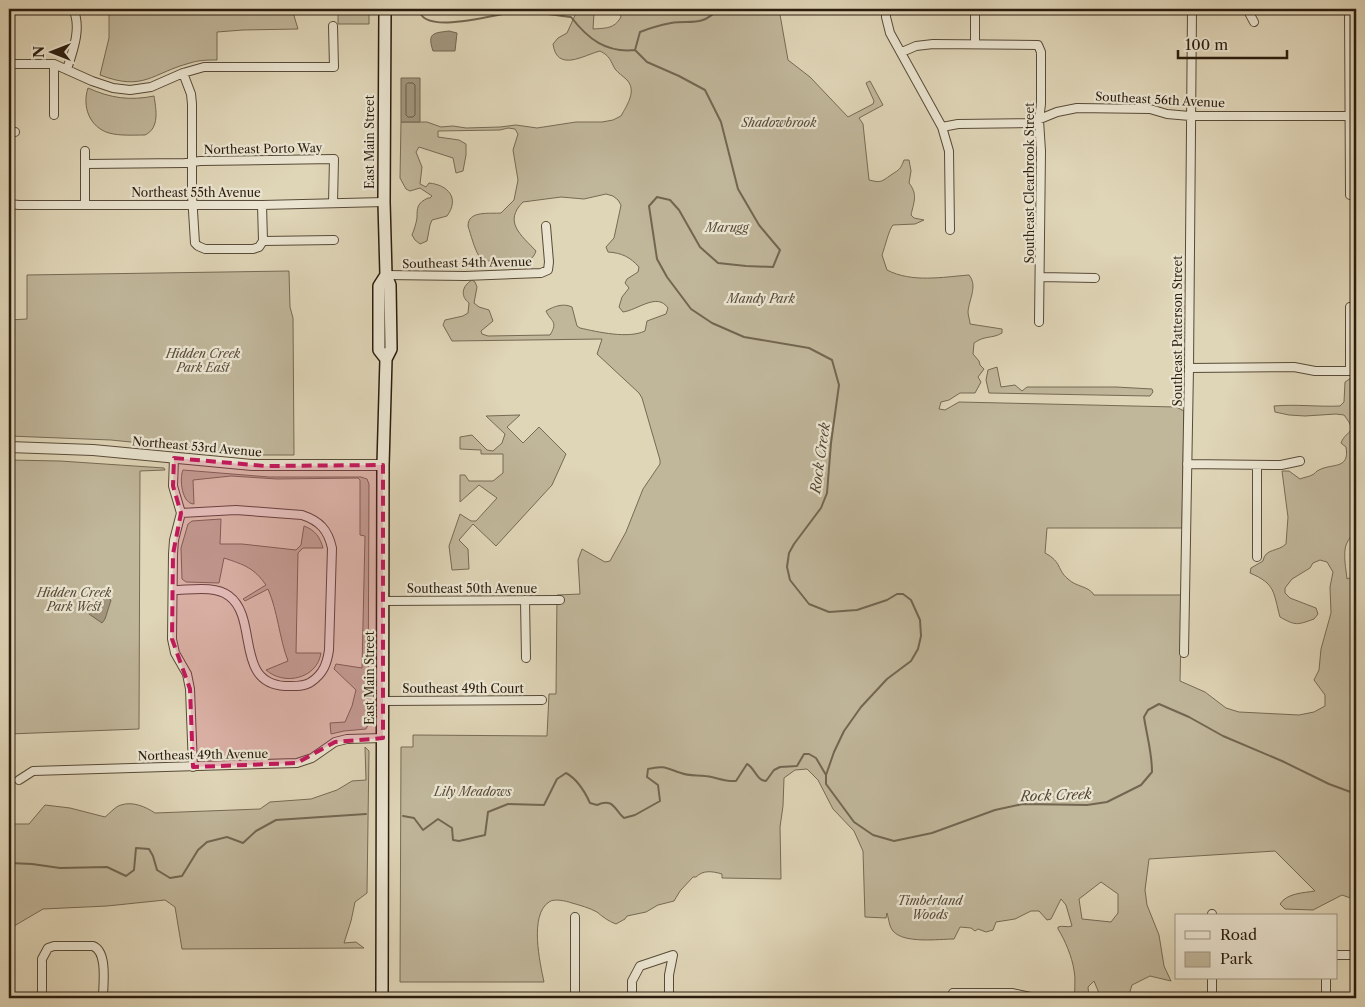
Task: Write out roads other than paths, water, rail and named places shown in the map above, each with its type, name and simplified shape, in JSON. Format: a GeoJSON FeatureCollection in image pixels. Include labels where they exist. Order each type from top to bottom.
{"type":"FeatureCollection","features":[{"type":"Feature","properties":{"kind":"main road","name":"East Main Street"},"geometry":{"type":"LineString","coordinates":[[382,998],[386,359],[379,350],[379,286],[386,276],[384,202],[385,9]]}},
{"type":"Feature","properties":{"kind":"street"},"geometry":{"type":"LineString","coordinates":[[67,69],[76,38],[75,13],[73,9]]}},
{"type":"Feature","properties":{"kind":"street"},"geometry":{"type":"LineString","coordinates":[[886,9],[890,32],[942,127],[949,151],[950,230]]}},
{"type":"Feature","properties":{"kind":"street"},"geometry":{"type":"LineString","coordinates":[[902,52],[916,46],[933,44],[975,44],[975,9]]}},
{"type":"Feature","properties":{"kind":"street","name":"Southeast Patterson Street"},"geometry":{"type":"LineString","coordinates":[[1184,653],[1192,9]]}},
{"type":"Feature","properties":{"kind":"street"},"geometry":{"type":"LineString","coordinates":[[1247,9],[1254,22]]}},
{"type":"Feature","properties":{"kind":"street"},"geometry":{"type":"LineString","coordinates":[[1349,9],[1353,50],[1349,116],[1353,149],[1350,196]]}},
{"type":"Feature","properties":{"kind":"street"},"geometry":{"type":"LineString","coordinates":[[9,64],[54,64],[99,83],[114,88],[130,90],[151,87],[183,73],[204,67],[334,67],[333,26]]}},
{"type":"Feature","properties":{"kind":"street","name":"Southeast Clearbrook Street"},"geometry":{"type":"LineString","coordinates":[[975,44],[1038,45],[1041,52],[1039,322]]}},
{"type":"Feature","properties":{"kind":"street"},"geometry":{"type":"LineString","coordinates":[[54,64],[54,115]]}},
{"type":"Feature","properties":{"kind":"street"},"geometry":{"type":"LineString","coordinates":[[183,73],[191,94],[192,104],[192,195],[195,243],[201,248],[253,249],[259,247],[263,241],[262,205]]}},
{"type":"Feature","properties":{"kind":"street","name":"Southeast 56th Avenue"},"geometry":{"type":"LineString","coordinates":[[942,127],[958,124],[1019,124],[1077,108],[1150,108],[1167,114],[1190,116],[1349,116]]}},
{"type":"Feature","properties":{"kind":"street"},"geometry":{"type":"LineString","coordinates":[[84,151],[84,205]]}},
{"type":"Feature","properties":{"kind":"street","name":"Northeast Porto Way"},"geometry":{"type":"LineString","coordinates":[[84,164],[334,159],[333,203]]}},
{"type":"Feature","properties":{"kind":"street","name":"Northeast 55th Avenue"},"geometry":{"type":"LineString","coordinates":[[9,204],[262,205],[384,202]]}},
{"type":"Feature","properties":{"kind":"street","name":"Southeast 54th Avenue"},"geometry":{"type":"LineString","coordinates":[[386,276],[541,273],[548,270],[549,262],[546,226]]}},
{"type":"Feature","properties":{"kind":"street"},"geometry":{"type":"LineString","coordinates":[[263,241],[334,240]]}},
{"type":"Feature","properties":{"kind":"street"},"geometry":{"type":"LineString","coordinates":[[1040,277],[1095,278]]}},
{"type":"Feature","properties":{"kind":"street"},"geometry":{"type":"LineString","coordinates":[[1189,368],[1294,367],[1316,370],[1353,371],[1350,308]]}},
{"type":"Feature","properties":{"kind":"street","name":"Northeast 53rd Avenue"},"geometry":{"type":"LineString","coordinates":[[9,447],[93,450],[265,466],[384,465]]}},
{"type":"Feature","properties":{"kind":"street"},"geometry":{"type":"LineString","coordinates":[[174,458],[173,486],[181,514],[172,554],[172,638],[175,653],[187,674],[190,689],[193,767]]}},
{"type":"Feature","properties":{"kind":"street"},"geometry":{"type":"LineString","coordinates":[[1187,464],[1281,465],[1300,460]]}},
{"type":"Feature","properties":{"kind":"street"},"geometry":{"type":"LineString","coordinates":[[1257,465],[1257,557]]}},
{"type":"Feature","properties":{"kind":"street"},"geometry":{"type":"LineString","coordinates":[[173,590],[213,589],[228,594],[242,611],[246,636],[257,671],[269,682],[278,685],[307,685],[319,677],[327,664],[332,548],[330,538],[324,527],[311,518],[302,515],[236,510],[181,514]]}},
{"type":"Feature","properties":{"kind":"street"},"geometry":{"type":"LineString","coordinates":[[525,600],[526,658]]}},
{"type":"Feature","properties":{"kind":"street","name":"Southeast 50th Avenue"},"geometry":{"type":"LineString","coordinates":[[384,601],[560,600]]}},
{"type":"Feature","properties":{"kind":"street","name":"Southeast 49th Court"},"geometry":{"type":"LineString","coordinates":[[383,702],[542,700]]}},
{"type":"Feature","properties":{"kind":"street","name":"Northeast 49th Avenue"},"geometry":{"type":"LineString","coordinates":[[19,780],[33,772],[129,767],[151,769],[297,763],[312,758],[335,742],[347,739],[383,738]]}},
{"type":"Feature","properties":{"kind":"street"},"geometry":{"type":"LineString","coordinates":[[575,918],[575,998]]}},
{"type":"Feature","properties":{"kind":"street"},"geometry":{"type":"LineString","coordinates":[[42,998],[42,959],[48,948],[54,946],[93,946],[99,950],[103,960],[103,998]]}},
{"type":"Feature","properties":{"kind":"street"},"geometry":{"type":"LineString","coordinates":[[632,998],[632,981],[640,966],[673,955],[669,975],[669,998]]}},
{"type":"Feature","properties":{"kind":"street"},"geometry":{"type":"LineString","coordinates":[[1338,955],[1356,956]]}},
{"type":"Feature","properties":{"kind":"street"},"geometry":{"type":"LineString","coordinates":[[1212,980],[1212,998]]}},
{"type":"Feature","properties":{"kind":"street"},"geometry":{"type":"LineString","coordinates":[[1326,980],[1326,998]]}},
{"type":"Feature","properties":{"kind":"street"},"geometry":{"type":"LineString","coordinates":[[953,996],[1012,993],[1035,998]]}},
{"type":"Feature","properties":{"kind":"water"},"geometry":{"type":"Polygon","coordinates":[[[449,31],[457,33],[455,51],[433,51],[431,37],[435,33],[449,31]]]}},
{"type":"Feature","properties":{"kind":"water"},"geometry":{"type":"Polygon","coordinates":[[[401,78],[420,78],[420,122],[401,122],[401,78]]]}},
{"type":"Feature","properties":{"kind":"water"},"geometry":{"type":"Polygon","coordinates":[[[99,595],[111,600],[102,623],[89,614],[89,610],[99,595]]]}},
{"type":"Feature","properties":{"kind":"waterway"},"geometry":{"type":"LineString","coordinates":[[419,9],[423,17],[447,23],[516,12],[571,17],[584,32],[598,43],[615,49],[635,50]]}},
{"type":"Feature","properties":{"kind":"waterway","name":"Rock Creek"},"geometry":{"type":"LineString","coordinates":[[635,50],[640,32],[671,23],[701,21],[718,9]]}},
{"type":"Feature","properties":{"kind":"waterway","name":"Rock Creek"},"geometry":{"type":"LineString","coordinates":[[635,50],[647,62],[705,90],[721,122],[738,189],[759,225],[780,250],[773,267],[718,263],[700,247],[679,210],[670,200],[657,197],[649,206],[657,259],[667,277],[691,309],[712,323],[744,337],[809,348],[832,360],[839,385],[831,443],[827,493],[821,508],[789,553],[787,567],[790,580],[809,604],[829,612],[857,610],[887,600],[897,594],[903,594],[911,600],[920,620],[921,636],[918,649],[911,661],[887,679],[861,707],[844,731],[826,775],[826,784],[854,822],[873,835],[894,841],[932,833],[995,810],[1023,804],[1087,805],[1107,802],[1141,785],[1152,772],[1144,717],[1148,710],[1159,704],[1189,717],[1223,736],[1282,761],[1329,784],[1356,794]]}},
{"type":"Feature","properties":{"kind":"waterway"},"geometry":{"type":"LineString","coordinates":[[403,816],[414,818],[423,830],[438,819],[452,828],[453,840],[459,841],[485,835],[488,812],[508,804],[544,805],[557,779],[566,773],[580,786],[590,803],[597,805],[603,803],[611,804],[624,818],[635,815],[660,801],[658,785],[647,777],[648,769],[658,767],[687,775],[736,781],[747,764],[760,778],[766,781],[774,770],[780,767],[797,766],[804,754],[809,754],[816,758],[826,775]]}},
{"type":"Feature","properties":{"kind":"waterway"},"geometry":{"type":"LineString","coordinates":[[9,863],[60,868],[107,867],[126,876],[134,870],[136,848],[149,849],[157,870],[170,878],[182,876],[198,850],[207,842],[227,837],[243,843],[256,831],[276,820],[366,814]]}},
{"type":"Feature","properties":{"kind":"park label","name":"Shadowbrook"},"geometry":{"type":"Point","coordinates":[779,123]}},
{"type":"Feature","properties":{"kind":"park label","name":"Marugg"},"geometry":{"type":"Point","coordinates":[727,228]}},
{"type":"Feature","properties":{"kind":"park label","name":"Mandy Park"},"geometry":{"type":"Point","coordinates":[761,299]}},
{"type":"Feature","properties":{"kind":"park label","name":"Hidden Creek Park East"},"geometry":{"type":"Point","coordinates":[203,361]}},
{"type":"Feature","properties":{"kind":"park label","name":"Hidden Creek Park West"},"geometry":{"type":"Point","coordinates":[74,600]}},
{"type":"Feature","properties":{"kind":"park label","name":"Lily Meadows"},"geometry":{"type":"Point","coordinates":[473,792]}},
{"type":"Feature","properties":{"kind":"park label","name":"Timberland Woods"},"geometry":{"type":"Point","coordinates":[930,908]}}]}
